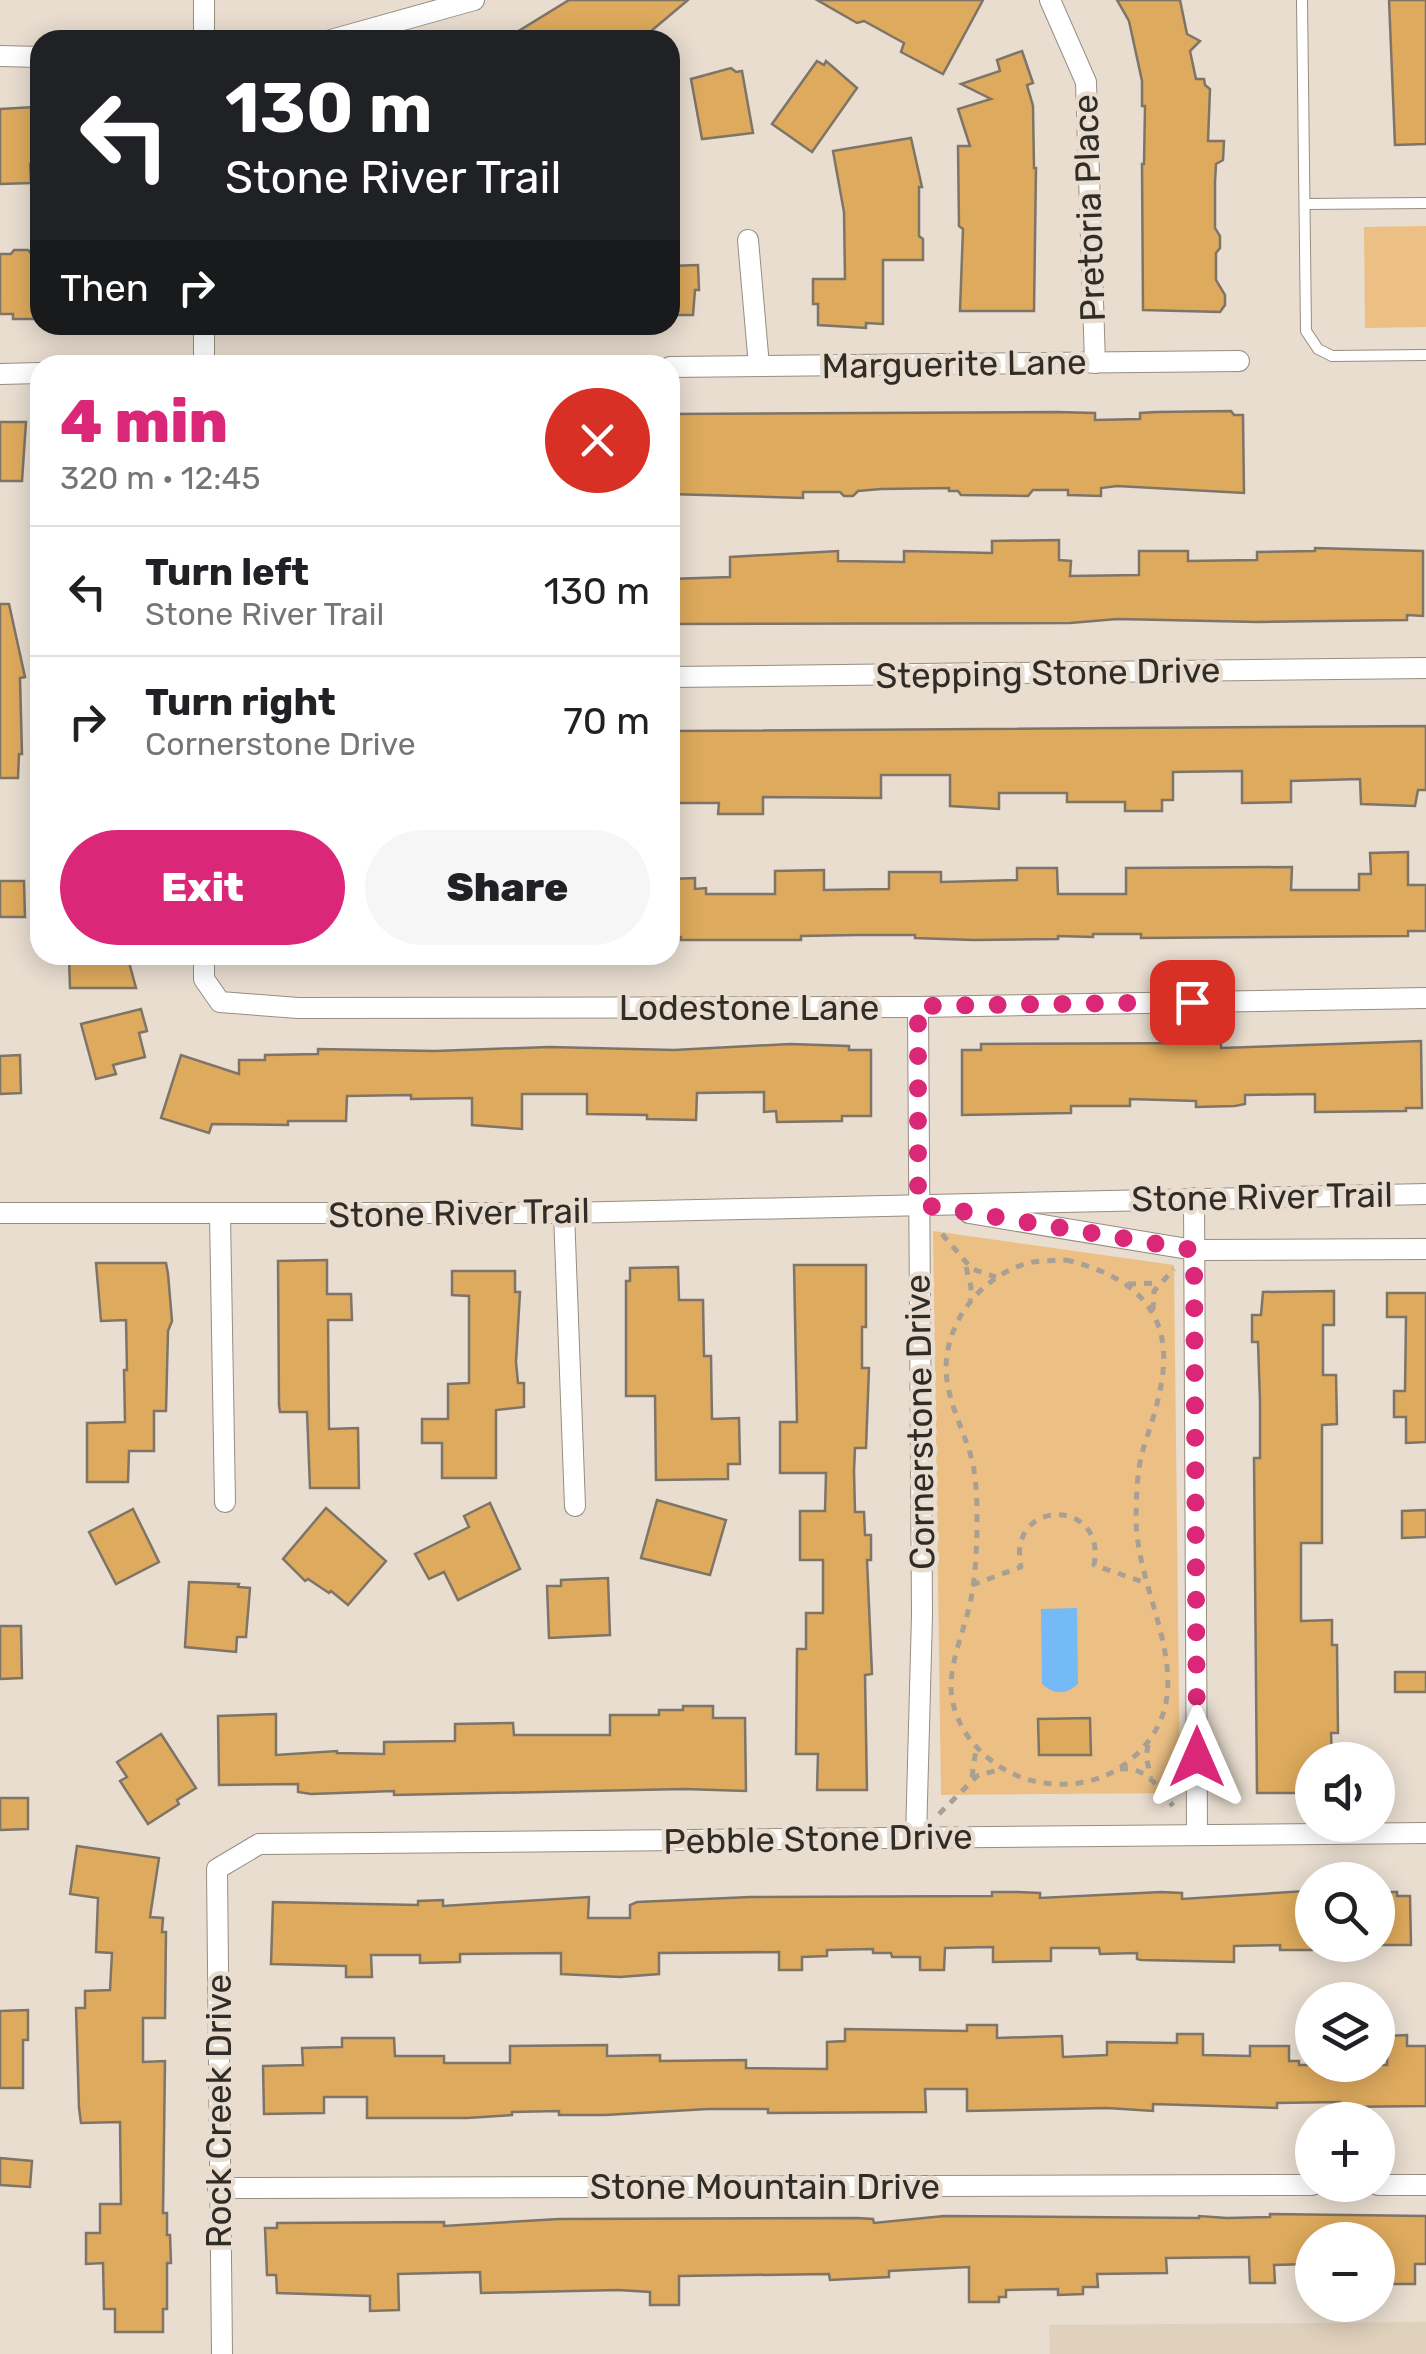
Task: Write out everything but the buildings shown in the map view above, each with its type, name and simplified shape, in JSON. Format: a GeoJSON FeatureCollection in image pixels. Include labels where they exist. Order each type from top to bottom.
{"type":"FeatureCollection","features":[{"type":"Feature","properties":{"kind":"street"},"geometry":{"type":"LineString","coordinates":[[204,0],[204,30]]}},
{"type":"Feature","properties":{"kind":"street"},"geometry":{"type":"LineString","coordinates":[[367,30],[474,0]]}},
{"type":"Feature","properties":{"kind":"street","name":"Pretoria Place"},"geometry":{"type":"LineString","coordinates":[[1050,0],[1086,82],[1096,363]]}},
{"type":"Feature","properties":{"kind":"street"},"geometry":{"type":"LineString","coordinates":[[0,56],[30,56]]}},
{"type":"Feature","properties":{"kind":"street"},"geometry":{"type":"LineString","coordinates":[[748,240],[759,366]]}},
{"type":"Feature","properties":{"kind":"street","name":"Marguerite Lane"},"geometry":{"type":"LineString","coordinates":[[680,367],[1239,361]]}},
{"type":"Feature","properties":{"kind":"street"},"geometry":{"type":"LineString","coordinates":[[0,374],[30,373]]}},
{"type":"Feature","properties":{"kind":"street","name":"Stepping Stone Drive"},"geometry":{"type":"LineString","coordinates":[[680,677],[1426,668]]}},
{"type":"Feature","properties":{"kind":"street","name":"Lodestone Lane"},"geometry":{"type":"LineString","coordinates":[[204,965],[204,979],[220,1002],[298,1008],[918,1006],[1426,998]]}},
{"type":"Feature","properties":{"kind":"street","name":"Cornerstone Drive"},"geometry":{"type":"LineString","coordinates":[[916,1838],[922,1615],[918,1006]]}},
{"type":"Feature","properties":{"kind":"street","name":"Stone River Trail"},"geometry":{"type":"LineString","coordinates":[[0,1213],[564,1213],[1426,1194]]}},
{"type":"Feature","properties":{"kind":"street"},"geometry":{"type":"LineString","coordinates":[[1194,1198],[1197,1835]]}},
{"type":"Feature","properties":{"kind":"street","name":"Stone River Trail"},"geometry":{"type":"LineString","coordinates":[[918,1204],[1194,1250],[1426,1250]]}},
{"type":"Feature","properties":{"kind":"street"},"geometry":{"type":"LineString","coordinates":[[564,1213],[574,1506]]}},
{"type":"Feature","properties":{"kind":"street"},"geometry":{"type":"LineString","coordinates":[[220,1215],[225,1502]]}},
{"type":"Feature","properties":{"kind":"street","name":"Pebble Stone Drive"},"geometry":{"type":"LineString","coordinates":[[217,1869],[258,1844],[1426,1833]]}},
{"type":"Feature","properties":{"kind":"street","name":"Rock Creek Drive"},"geometry":{"type":"LineString","coordinates":[[217,1869],[222,2354]]}},
{"type":"Feature","properties":{"kind":"street","name":"Stone Mountain Drive"},"geometry":{"type":"LineString","coordinates":[[218,2188],[1295,2185]]}},
{"type":"Feature","properties":{"kind":"street"},"geometry":{"type":"LineString","coordinates":[[1395,2185],[1426,2185]]}},
{"type":"Feature","properties":{"kind":"lane"},"geometry":{"type":"LineString","coordinates":[[1302,0],[1306,332],[1318,349],[1332,356],[1426,354]]}},
{"type":"Feature","properties":{"kind":"lane"},"geometry":{"type":"LineString","coordinates":[[1305,204],[1426,204]]}},
{"type":"Feature","properties":{"kind":"path"},"geometry":{"type":"LineString","coordinates":[[970,1301],[969,1273],[962,1260],[984,1275],[996,1276]]}},
{"type":"Feature","properties":{"kind":"path"},"geometry":{"type":"LineString","coordinates":[[1148,1745],[1100,1780],[1046,1783],[1011,1776],[976,1748],[959,1719],[951,1689],[957,1644],[972,1585],[977,1540],[975,1479],[946,1368],[952,1332],[970,1301],[996,1276],[1030,1262],[1066,1260],[1101,1269],[1153,1312]]}},
{"type":"Feature","properties":{"kind":"path"},"geometry":{"type":"LineString","coordinates":[[1119,1769],[1138,1770],[1152,1780],[1147,1769],[1148,1745],[1166,1708],[1170,1667],[1146,1583],[1136,1522],[1141,1456],[1155,1420],[1164,1352],[1153,1312],[1154,1291],[1160,1282],[1147,1286],[1122,1283]]}},
{"type":"Feature","properties":{"kind":"path"},"geometry":{"type":"LineString","coordinates":[[972,1585],[1021,1567],[1018,1555],[1024,1531],[1044,1516],[1056,1514],[1080,1521],[1088,1530],[1094,1541],[1094,1565],[1146,1583]]}},
{"type":"Feature","properties":{"kind":"path"},"geometry":{"type":"LineString","coordinates":[[976,1748],[974,1773],[968,1784],[978,1776],[1002,1769]]}},
{"type":"Feature","properties":{"kind":"shaded area"},"geometry":{"type":"Polygon","coordinates":[[[1426,226],[1426,327],[1365,328],[1364,227],[1426,226]]]}},
{"type":"Feature","properties":{"kind":"shaded area"},"geometry":{"type":"Polygon","coordinates":[[[933,1231],[1174,1265],[1180,1793],[941,1795],[933,1231]]]}},
{"type":"Feature","properties":{"kind":"shaded area"},"geometry":{"type":"Polygon","coordinates":[[[1426,2322],[1426,2354],[1050,2354],[1049,2325],[1426,2322]]]}},
{"type":"Feature","properties":{"kind":"water"},"geometry":{"type":"Polygon","coordinates":[[[1077,1608],[1078,1684],[1056,1692],[1042,1684],[1041,1609],[1077,1608]]]}},
{"type":"Feature","properties":{"kind":"route"},"geometry":{"type":"LineString","coordinates":[[1192,1002],[918,1006],[916,1110],[918,1204],[1194,1250],[1197,1757]]}}]}
